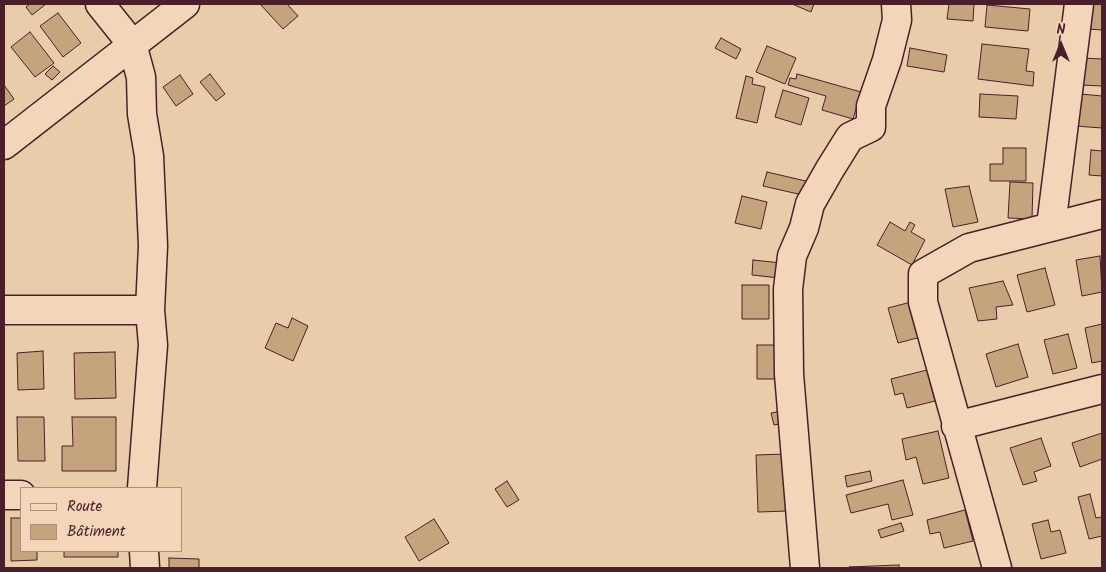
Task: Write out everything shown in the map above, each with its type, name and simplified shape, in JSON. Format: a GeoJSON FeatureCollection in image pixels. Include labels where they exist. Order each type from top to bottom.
{"type":"FeatureCollection","features":[{"type":"Feature","properties":{"kind":"street"},"geometry":{"type":"LineString","coordinates":[[100,4],[132,44],[141,77],[142,114],[149,156],[153,246],[150,310],[153,345],[142,487]]}},
{"type":"Feature","properties":{"kind":"street"},"geometry":{"type":"LineString","coordinates":[[4,145],[185,4]]}},
{"type":"Feature","properties":{"kind":"street"},"geometry":{"type":"LineString","coordinates":[[805,568],[789,374],[788,289],[792,256],[804,228],[810,204],[830,169],[850,137],[871,128],[871,106],[887,60],[897,20],[896,4]]}},
{"type":"Feature","properties":{"kind":"street"},"geometry":{"type":"LineString","coordinates":[[1052,226],[1079,4]]}},
{"type":"Feature","properties":{"kind":"street"},"geometry":{"type":"LineString","coordinates":[[997,568],[923,302],[923,274],[969,248],[1102,214]]}},
{"type":"Feature","properties":{"kind":"street"},"geometry":{"type":"LineString","coordinates":[[4,310],[150,310]]}},
{"type":"Feature","properties":{"kind":"street"},"geometry":{"type":"LineString","coordinates":[[956,426],[1102,389]]}},
{"type":"Feature","properties":{"kind":"street"},"geometry":{"type":"LineString","coordinates":[[4,496],[20,496]]}},
{"type":"Feature","properties":{"kind":"street"},"geometry":{"type":"LineString","coordinates":[[144,552],[145,568]]}},
{"type":"Feature","properties":{"kind":"building"},"geometry":{"type":"Polygon","coordinates":[[[30,4],[46,4],[32,15],[26,7],[30,4]]]}},
{"type":"Feature","properties":{"kind":"building"},"geometry":{"type":"Polygon","coordinates":[[[260,4],[287,4],[298,16],[283,29],[260,4]]]}},
{"type":"Feature","properties":{"kind":"building"},"geometry":{"type":"Polygon","coordinates":[[[792,4],[814,4],[811,12],[792,4]]]}},
{"type":"Feature","properties":{"kind":"building"},"geometry":{"type":"Polygon","coordinates":[[[949,4],[974,4],[973,21],[947,19],[949,4]]]}},
{"type":"Feature","properties":{"kind":"building"},"geometry":{"type":"Polygon","coordinates":[[[1090,4],[1102,4],[1102,30],[1089,29],[1090,4]]]}},
{"type":"Feature","properties":{"kind":"building"},"geometry":{"type":"Polygon","coordinates":[[[987,5],[1030,9],[1028,31],[985,27],[987,5]]]}},
{"type":"Feature","properties":{"kind":"building"},"geometry":{"type":"Polygon","coordinates":[[[58,13],[81,43],[63,57],[40,26],[58,13]]]}},
{"type":"Feature","properties":{"kind":"building"},"geometry":{"type":"Polygon","coordinates":[[[30,32],[54,63],[35,77],[11,47],[30,32]]]}},
{"type":"Feature","properties":{"kind":"building"},"geometry":{"type":"Polygon","coordinates":[[[721,38],[741,49],[736,59],[715,48],[721,38]]]}},
{"type":"Feature","properties":{"kind":"building"},"geometry":{"type":"Polygon","coordinates":[[[982,44],[1029,49],[1026,71],[1034,72],[1033,86],[978,79],[982,44]]]}},
{"type":"Feature","properties":{"kind":"building"},"geometry":{"type":"Polygon","coordinates":[[[767,46],[796,58],[785,84],[756,72],[767,46]]]}},
{"type":"Feature","properties":{"kind":"building"},"geometry":{"type":"Polygon","coordinates":[[[910,48],[947,55],[944,72],[907,66],[910,48]]]}},
{"type":"Feature","properties":{"kind":"building"},"geometry":{"type":"Polygon","coordinates":[[[1083,58],[1102,59],[1102,86],[1081,85],[1083,58]]]}},
{"type":"Feature","properties":{"kind":"building"},"geometry":{"type":"Polygon","coordinates":[[[53,66],[60,72],[52,80],[45,74],[53,66]]]}},
{"type":"Feature","properties":{"kind":"building"},"geometry":{"type":"Polygon","coordinates":[[[210,74],[225,94],[216,101],[200,82],[210,74]]]}},
{"type":"Feature","properties":{"kind":"building"},"geometry":{"type":"Polygon","coordinates":[[[797,74],[861,92],[853,119],[822,110],[826,96],[788,85],[790,78],[796,79],[797,74]]]}},
{"type":"Feature","properties":{"kind":"building"},"geometry":{"type":"Polygon","coordinates":[[[180,75],[193,94],[176,106],[163,87],[180,75]]]}},
{"type":"Feature","properties":{"kind":"building"},"geometry":{"type":"Polygon","coordinates":[[[746,76],[753,78],[752,84],[765,87],[757,123],[736,118],[746,76]]]}},
{"type":"Feature","properties":{"kind":"building"},"geometry":{"type":"Polygon","coordinates":[[[4,85],[14,99],[4,106],[4,85]]]}},
{"type":"Feature","properties":{"kind":"building"},"geometry":{"type":"Polygon","coordinates":[[[783,90],[809,98],[801,125],[775,117],[783,90]]]}},
{"type":"Feature","properties":{"kind":"building"},"geometry":{"type":"Polygon","coordinates":[[[1070,93],[1102,96],[1102,128],[1075,126],[1070,93]]]}},
{"type":"Feature","properties":{"kind":"building"},"geometry":{"type":"Polygon","coordinates":[[[980,94],[1018,96],[1016,119],[979,117],[980,94]]]}},
{"type":"Feature","properties":{"kind":"building"},"geometry":{"type":"Polygon","coordinates":[[[1003,148],[1026,148],[1026,181],[990,181],[990,164],[1003,164],[1003,148]]]}},
{"type":"Feature","properties":{"kind":"building"},"geometry":{"type":"Polygon","coordinates":[[[1091,150],[1102,151],[1102,176],[1089,175],[1091,150]]]}},
{"type":"Feature","properties":{"kind":"building"},"geometry":{"type":"Polygon","coordinates":[[[767,172],[810,182],[807,196],[763,186],[767,172]]]}},
{"type":"Feature","properties":{"kind":"building"},"geometry":{"type":"Polygon","coordinates":[[[1010,182],[1033,183],[1032,219],[1008,218],[1010,182]]]}},
{"type":"Feature","properties":{"kind":"building"},"geometry":{"type":"Polygon","coordinates":[[[969,186],[978,222],[953,227],[945,189],[969,186]]]}},
{"type":"Feature","properties":{"kind":"building"},"geometry":{"type":"Polygon","coordinates":[[[742,196],[767,202],[761,229],[735,223],[742,196]]]}},
{"type":"Feature","properties":{"kind":"building"},"geometry":{"type":"Polygon","coordinates":[[[890,222],[905,231],[910,222],[915,225],[911,232],[925,240],[912,265],[877,245],[890,222]]]}},
{"type":"Feature","properties":{"kind":"building"},"geometry":{"type":"Polygon","coordinates":[[[1100,256],[1102,292],[1082,296],[1076,260],[1100,256]]]}},
{"type":"Feature","properties":{"kind":"building"},"geometry":{"type":"Polygon","coordinates":[[[753,260],[781,263],[779,278],[752,275],[753,260]]]}},
{"type":"Feature","properties":{"kind":"building"},"geometry":{"type":"Polygon","coordinates":[[[1045,268],[1055,305],[1027,312],[1017,275],[1045,268]]]}},
{"type":"Feature","properties":{"kind":"building"},"geometry":{"type":"Polygon","coordinates":[[[1003,281],[1013,305],[996,307],[997,319],[978,321],[969,288],[1003,281]]]}},
{"type":"Feature","properties":{"kind":"building"},"geometry":{"type":"Polygon","coordinates":[[[742,285],[769,285],[769,319],[742,319],[742,285]]]}},
{"type":"Feature","properties":{"kind":"building"},"geometry":{"type":"Polygon","coordinates":[[[911,302],[921,337],[898,343],[888,308],[911,302]]]}},
{"type":"Feature","properties":{"kind":"building"},"geometry":{"type":"Polygon","coordinates":[[[292,318],[308,326],[293,361],[265,348],[276,323],[288,328],[292,318]]]}},
{"type":"Feature","properties":{"kind":"building"},"geometry":{"type":"Polygon","coordinates":[[[1102,324],[1102,361],[1092,363],[1085,328],[1102,324]]]}},
{"type":"Feature","properties":{"kind":"building"},"geometry":{"type":"Polygon","coordinates":[[[1068,334],[1077,368],[1053,374],[1044,340],[1068,334]]]}},
{"type":"Feature","properties":{"kind":"building"},"geometry":{"type":"Polygon","coordinates":[[[1018,344],[1028,377],[996,387],[986,354],[1018,344]]]}},
{"type":"Feature","properties":{"kind":"building"},"geometry":{"type":"Polygon","coordinates":[[[757,345],[779,345],[779,379],[757,379],[757,345]]]}},
{"type":"Feature","properties":{"kind":"building"},"geometry":{"type":"Polygon","coordinates":[[[43,351],[44,389],[18,390],[17,353],[43,351]]]}},
{"type":"Feature","properties":{"kind":"building"},"geometry":{"type":"Polygon","coordinates":[[[115,352],[116,398],[75,399],[74,353],[115,352]]]}},
{"type":"Feature","properties":{"kind":"building"},"geometry":{"type":"Polygon","coordinates":[[[927,370],[935,401],[907,408],[903,393],[895,395],[891,379],[927,370]]]}},
{"type":"Feature","properties":{"kind":"building"},"geometry":{"type":"Polygon","coordinates":[[[783,411],[784,423],[774,425],[771,413],[783,411]]]}},
{"type":"Feature","properties":{"kind":"building"},"geometry":{"type":"Polygon","coordinates":[[[17,417],[44,417],[45,461],[18,461],[17,417]]]}},
{"type":"Feature","properties":{"kind":"building"},"geometry":{"type":"Polygon","coordinates":[[[72,417],[116,417],[116,471],[62,471],[62,446],[73,446],[72,417]]]}},
{"type":"Feature","properties":{"kind":"building"},"geometry":{"type":"Polygon","coordinates":[[[938,431],[949,478],[923,484],[916,457],[906,460],[902,439],[938,431]]]}},
{"type":"Feature","properties":{"kind":"building"},"geometry":{"type":"Polygon","coordinates":[[[1102,433],[1102,459],[1080,467],[1072,443],[1102,433]]]}},
{"type":"Feature","properties":{"kind":"building"},"geometry":{"type":"Polygon","coordinates":[[[1041,438],[1051,466],[1034,472],[1037,481],[1023,485],[1010,448],[1041,438]]]}},
{"type":"Feature","properties":{"kind":"building"},"geometry":{"type":"Polygon","coordinates":[[[785,454],[788,511],[758,512],[756,455],[785,454]]]}},
{"type":"Feature","properties":{"kind":"building"},"geometry":{"type":"Polygon","coordinates":[[[870,471],[872,481],[847,487],[845,476],[870,471]]]}},
{"type":"Feature","properties":{"kind":"building"},"geometry":{"type":"Polygon","coordinates":[[[903,480],[913,515],[892,520],[888,504],[851,513],[846,495],[903,480]]]}},
{"type":"Feature","properties":{"kind":"building"},"geometry":{"type":"Polygon","coordinates":[[[507,481],[519,500],[507,507],[495,489],[507,481]]]}},
{"type":"Feature","properties":{"kind":"building"},"geometry":{"type":"Polygon","coordinates":[[[1090,494],[1096,518],[1102,517],[1102,536],[1089,539],[1078,497],[1090,494]]]}},
{"type":"Feature","properties":{"kind":"building"},"geometry":{"type":"Polygon","coordinates":[[[965,510],[973,541],[944,548],[940,532],[930,534],[927,520],[965,510]]]}},
{"type":"Feature","properties":{"kind":"building"},"geometry":{"type":"Polygon","coordinates":[[[11,518],[20,518],[20,552],[37,552],[37,560],[11,561],[11,518]]]}},
{"type":"Feature","properties":{"kind":"building"},"geometry":{"type":"Polygon","coordinates":[[[434,519],[449,543],[419,561],[405,537],[434,519]]]}},
{"type":"Feature","properties":{"kind":"building"},"geometry":{"type":"Polygon","coordinates":[[[1048,520],[1051,532],[1060,530],[1066,553],[1041,559],[1032,524],[1048,520]]]}},
{"type":"Feature","properties":{"kind":"building"},"geometry":{"type":"Polygon","coordinates":[[[901,523],[904,531],[881,538],[878,530],[901,523]]]}},
{"type":"Feature","properties":{"kind":"building"},"geometry":{"type":"Polygon","coordinates":[[[64,552],[118,552],[118,557],[64,557],[64,552]]]}},
{"type":"Feature","properties":{"kind":"building"},"geometry":{"type":"Polygon","coordinates":[[[169,558],[199,559],[199,568],[169,568],[169,558]]]}},
{"type":"Feature","properties":{"kind":"building"},"geometry":{"type":"Polygon","coordinates":[[[899,565],[899,568],[849,567],[899,565]]]}}]}
